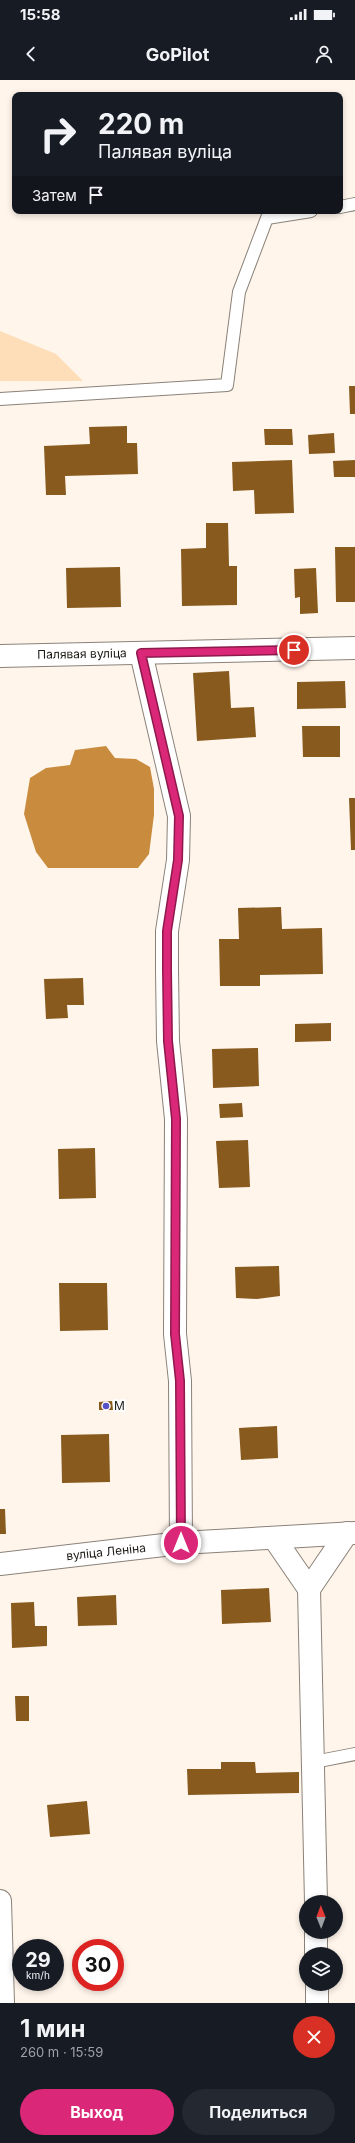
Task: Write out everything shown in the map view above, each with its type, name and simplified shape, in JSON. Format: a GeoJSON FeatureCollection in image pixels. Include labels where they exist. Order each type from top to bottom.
{"type":"FeatureCollection","features":[{"type":"Feature","properties":{"kind":"street","name":"Палявая вуліца"},"geometry":{"type":"LineString","coordinates":[[0,656],[355,648]]}},
{"type":"Feature","properties":{"kind":"street"},"geometry":{"type":"LineString","coordinates":[[141,653],[179,816],[178,860],[167,931],[167,970],[168,1041],[176,1119],[175,1334],[180,1381],[181,1543]]}},
{"type":"Feature","properties":{"kind":"street"},"geometry":{"type":"LineString","coordinates":[[309,1589],[351,1533]]}},
{"type":"Feature","properties":{"kind":"street","name":"вуліца Леніна"},"geometry":{"type":"LineString","coordinates":[[0,1564],[181,1543],[351,1533]]}},
{"type":"Feature","properties":{"kind":"street"},"geometry":{"type":"LineString","coordinates":[[274,1538],[309,1589],[316,1895]]}},
{"type":"Feature","properties":{"kind":"street"},"geometry":{"type":"LineString","coordinates":[[0,1901],[3,2003]]}},
{"type":"Feature","properties":{"kind":"street"},"geometry":{"type":"LineString","coordinates":[[317,1991],[317,2003]]}},
{"type":"Feature","properties":{"kind":"lane"},"geometry":{"type":"LineString","coordinates":[[343,206],[355,204]]}},
{"type":"Feature","properties":{"kind":"lane"},"geometry":{"type":"LineString","coordinates":[[0,399],[227,385],[239,292],[267,218],[292,214]]}},
{"type":"Feature","properties":{"kind":"lane"},"geometry":{"type":"LineString","coordinates":[[314,1762],[355,1754]]}},
{"type":"Feature","properties":{"kind":"shaded area"},"geometry":{"type":"Polygon","coordinates":[[[0,331],[56,354],[83,381],[0,381],[0,331]]]}},
{"type":"Feature","properties":{"kind":"shaded area"},"geometry":{"type":"Polygon","coordinates":[[[106,746],[115,758],[136,759],[150,767],[154,789],[154,815],[149,854],[138,868],[48,868],[36,852],[24,814],[30,778],[46,768],[70,765],[75,750],[106,746]]]}},
{"type":"Feature","properties":{"kind":"building"},"geometry":{"type":"Polygon","coordinates":[[[349,386],[355,386],[355,414],[350,414],[349,386]]]}},
{"type":"Feature","properties":{"kind":"building"},"geometry":{"type":"Polygon","coordinates":[[[127,426],[127,443],[137,443],[138,474],[65,476],[66,495],[46,495],[44,446],[90,444],[89,427],[127,426]]]}},
{"type":"Feature","properties":{"kind":"building"},"geometry":{"type":"Polygon","coordinates":[[[264,429],[292,429],[293,445],[265,445],[264,429]]]}},
{"type":"Feature","properties":{"kind":"building"},"geometry":{"type":"Polygon","coordinates":[[[334,433],[335,453],[309,454],[308,435],[334,433]]]}},
{"type":"Feature","properties":{"kind":"building"},"geometry":{"type":"Polygon","coordinates":[[[292,460],[294,513],[255,514],[254,490],[233,491],[232,462],[292,460]]]}},
{"type":"Feature","properties":{"kind":"building"},"geometry":{"type":"Polygon","coordinates":[[[355,460],[355,477],[334,477],[333,461],[355,460]]]}},
{"type":"Feature","properties":{"kind":"building"},"geometry":{"type":"Polygon","coordinates":[[[206,523],[228,523],[229,566],[237,566],[237,605],[182,606],[181,549],[206,548],[206,523]]]}},
{"type":"Feature","properties":{"kind":"building"},"geometry":{"type":"Polygon","coordinates":[[[335,547],[355,547],[355,602],[336,602],[335,547]]]}},
{"type":"Feature","properties":{"kind":"building"},"geometry":{"type":"Polygon","coordinates":[[[120,567],[121,607],[67,608],[66,568],[120,567]]]}},
{"type":"Feature","properties":{"kind":"building"},"geometry":{"type":"Polygon","coordinates":[[[316,568],[318,613],[300,614],[300,597],[295,598],[294,569],[316,568]]]}},
{"type":"Feature","properties":{"kind":"building"},"geometry":{"type":"Polygon","coordinates":[[[229,671],[231,708],[254,707],[256,737],[197,741],[193,673],[229,671]]]}},
{"type":"Feature","properties":{"kind":"building"},"geometry":{"type":"Polygon","coordinates":[[[345,681],[346,708],[297,709],[297,682],[345,681]]]}},
{"type":"Feature","properties":{"kind":"building"},"geometry":{"type":"Polygon","coordinates":[[[302,726],[340,726],[340,757],[303,757],[302,726]]]}},
{"type":"Feature","properties":{"kind":"building"},"geometry":{"type":"Polygon","coordinates":[[[349,798],[355,798],[355,850],[351,850],[349,798]]]}},
{"type":"Feature","properties":{"kind":"building"},"geometry":{"type":"Polygon","coordinates":[[[281,907],[282,929],[322,928],[323,974],[260,975],[260,986],[220,986],[219,939],[239,939],[238,908],[281,907]]]}},
{"type":"Feature","properties":{"kind":"building"},"geometry":{"type":"Polygon","coordinates":[[[83,978],[84,1005],[67,1005],[68,1018],[46,1019],[44,979],[83,978]]]}},
{"type":"Feature","properties":{"kind":"building"},"geometry":{"type":"Polygon","coordinates":[[[331,1023],[331,1041],[295,1042],[295,1024],[331,1023]]]}},
{"type":"Feature","properties":{"kind":"building"},"geometry":{"type":"Polygon","coordinates":[[[258,1048],[259,1086],[213,1088],[212,1049],[258,1048]]]}},
{"type":"Feature","properties":{"kind":"building"},"geometry":{"type":"Polygon","coordinates":[[[242,1103],[243,1117],[220,1118],[219,1104],[242,1103]]]}},
{"type":"Feature","properties":{"kind":"building"},"geometry":{"type":"Polygon","coordinates":[[[248,1140],[250,1187],[219,1188],[216,1141],[248,1140]]]}},
{"type":"Feature","properties":{"kind":"building"},"geometry":{"type":"Polygon","coordinates":[[[95,1148],[96,1198],[59,1199],[58,1149],[95,1148]]]}},
{"type":"Feature","properties":{"kind":"building"},"geometry":{"type":"Polygon","coordinates":[[[279,1266],[280,1296],[257,1299],[236,1298],[235,1267],[279,1266]]]}},
{"type":"Feature","properties":{"kind":"building"},"geometry":{"type":"Polygon","coordinates":[[[59,1283],[107,1283],[108,1330],[60,1331],[59,1283]]]}},
{"type":"Feature","properties":{"kind":"building","name":"M"},"geometry":{"type":"Polygon","coordinates":[[[112,1401],[113,1410],[99,1410],[99,1402],[112,1401]]]}},
{"type":"Feature","properties":{"kind":"building"},"geometry":{"type":"Polygon","coordinates":[[[277,1426],[278,1458],[241,1460],[239,1428],[277,1426]]]}},
{"type":"Feature","properties":{"kind":"building"},"geometry":{"type":"Polygon","coordinates":[[[109,1434],[110,1482],[62,1483],[61,1435],[109,1434]]]}},
{"type":"Feature","properties":{"kind":"building"},"geometry":{"type":"Polygon","coordinates":[[[0,1509],[5,1509],[6,1534],[0,1534],[0,1509]]]}},
{"type":"Feature","properties":{"kind":"building"},"geometry":{"type":"Polygon","coordinates":[[[269,1588],[271,1622],[222,1624],[221,1590],[269,1588]]]}},
{"type":"Feature","properties":{"kind":"building"},"geometry":{"type":"Polygon","coordinates":[[[116,1595],[117,1625],[78,1626],[77,1597],[116,1595]]]}},
{"type":"Feature","properties":{"kind":"building"},"geometry":{"type":"Polygon","coordinates":[[[34,1602],[35,1626],[47,1626],[47,1646],[12,1648],[11,1603],[34,1602]]]}},
{"type":"Feature","properties":{"kind":"building"},"geometry":{"type":"Polygon","coordinates":[[[15,1696],[29,1696],[29,1721],[16,1721],[15,1696]]]}},
{"type":"Feature","properties":{"kind":"building"},"geometry":{"type":"Polygon","coordinates":[[[221,1762],[255,1762],[256,1773],[299,1772],[299,1793],[188,1795],[187,1769],[221,1769],[221,1762]]]}},
{"type":"Feature","properties":{"kind":"building"},"geometry":{"type":"Polygon","coordinates":[[[87,1801],[90,1834],[50,1837],[47,1805],[87,1801]]]}},
{"type":"Feature","properties":{"kind":"place","name":"M"},"geometry":{"type":"Point","coordinates":[106,1406]}},
{"type":"Feature","properties":{"kind":"route"},"geometry":{"type":"LineString","coordinates":[[181,1543],[180,1381],[175,1334],[176,1119],[173,1075],[168,1041],[167,970],[167,931],[178,860],[179,816],[141,653],[294,650]]}}]}
